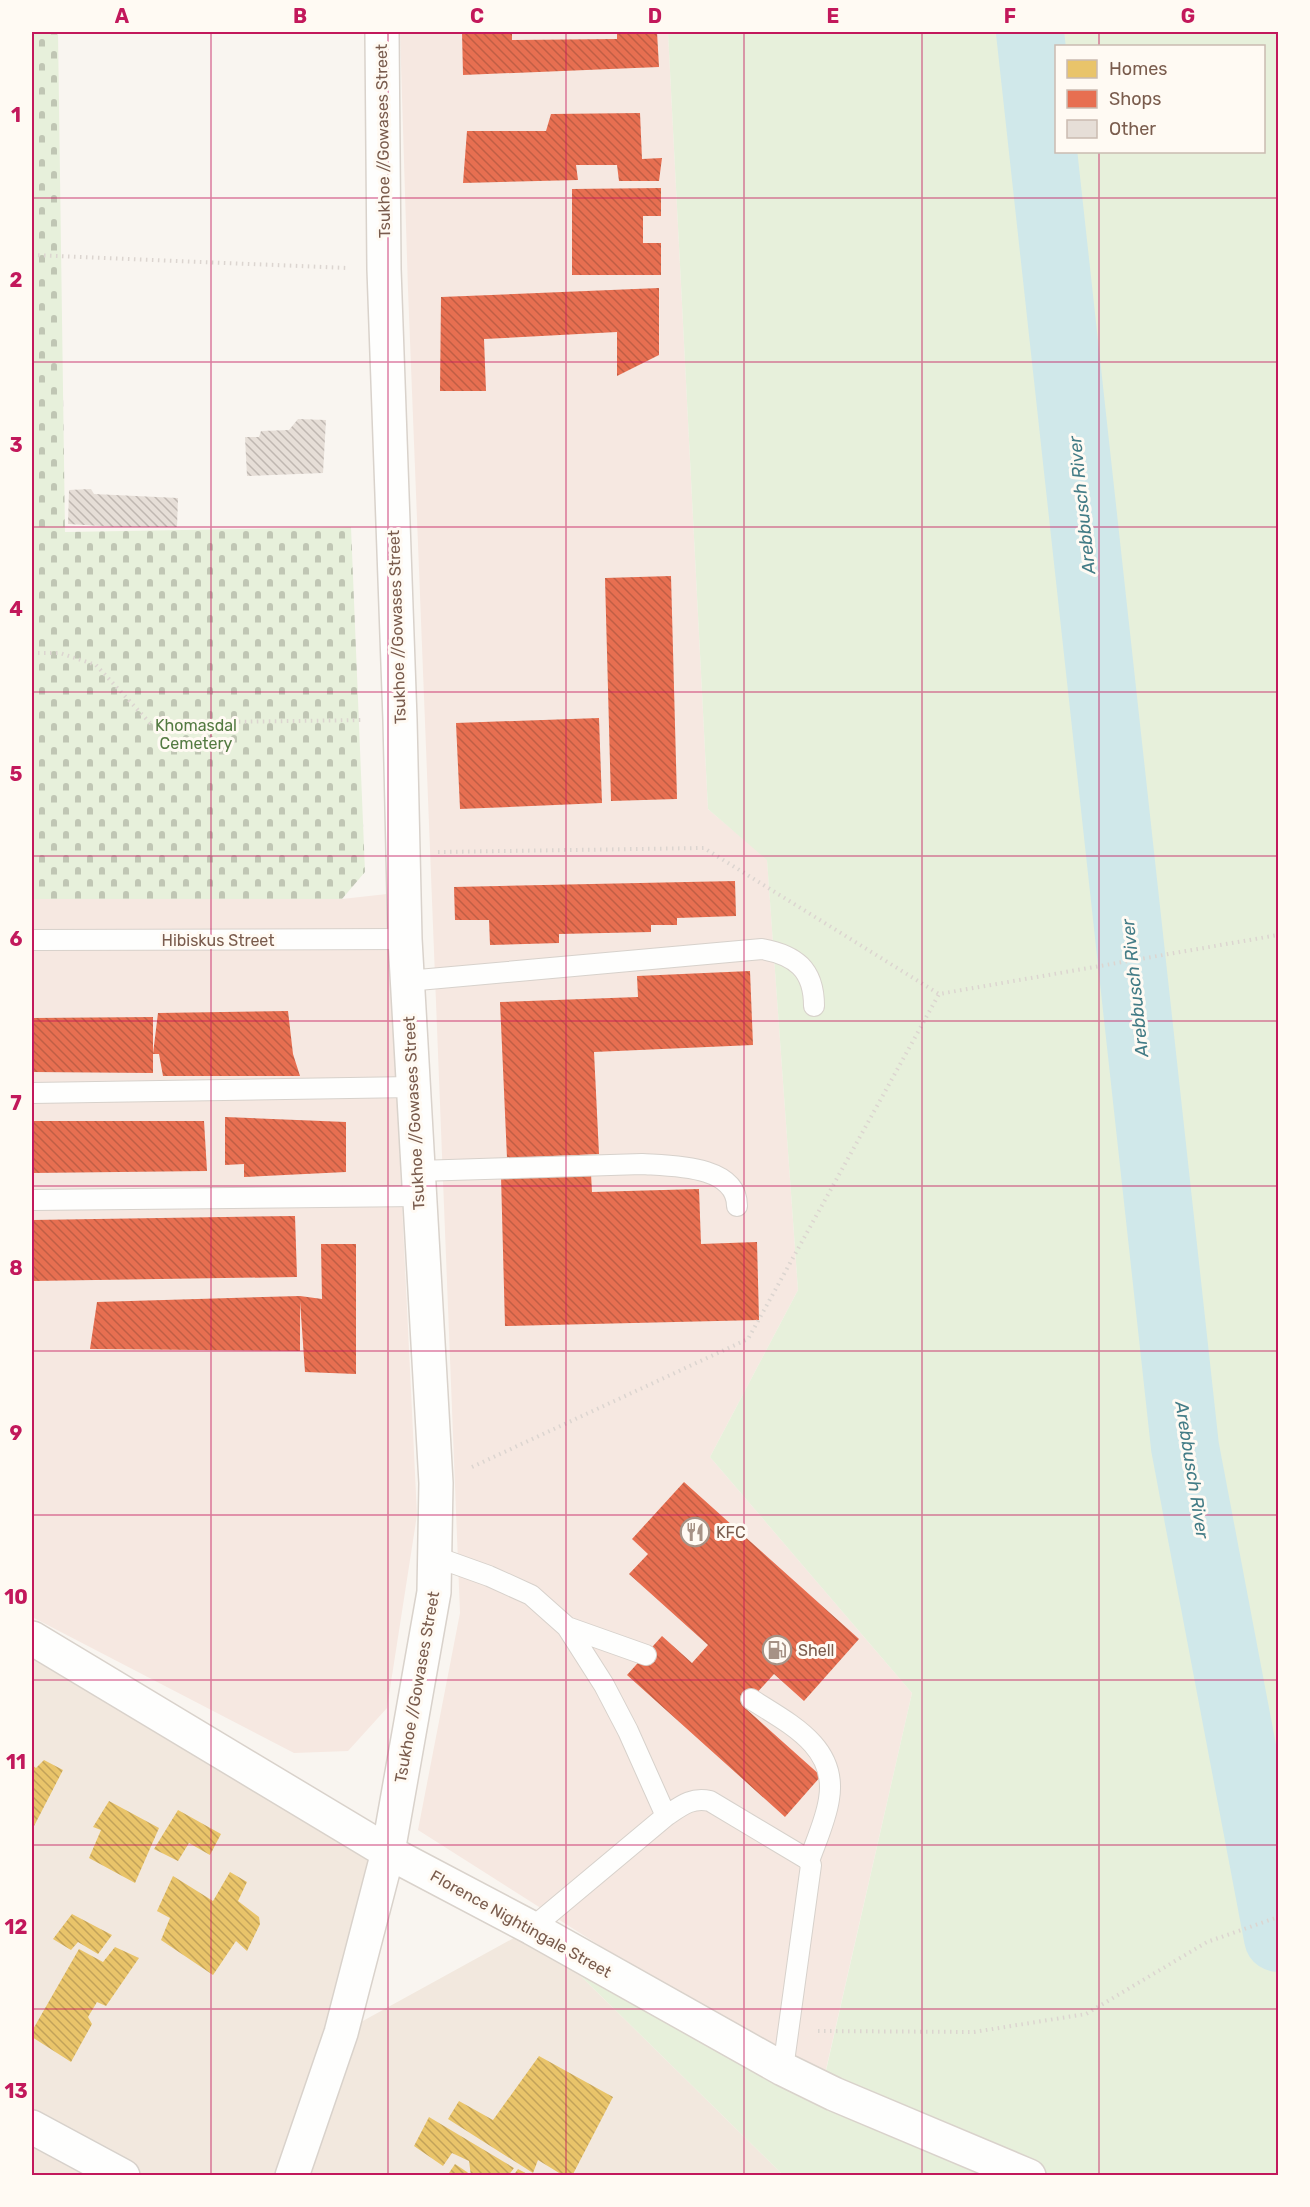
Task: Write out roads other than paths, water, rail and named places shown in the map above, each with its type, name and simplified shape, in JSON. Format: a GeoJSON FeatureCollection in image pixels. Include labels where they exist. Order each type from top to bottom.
{"type":"FeatureCollection","features":[{"type":"Feature","properties":{"kind":"street","name":"Tsukhoe //Gowases Street"},"geometry":{"type":"LineString","coordinates":[[292,2175],[340,2033],[388,1852],[430,1623],[436,1557],[436,1483],[405,939],[400,720],[384,269],[382,32]]}},
{"type":"Feature","properties":{"kind":"street","name":"Florence Nightingale Street"},"geometry":{"type":"LineString","coordinates":[[32,1638],[388,1852],[532,1928],[783,2069],[834,2094],[1029,2175]]}},
{"type":"Feature","properties":{"kind":"street"},"geometry":{"type":"LineString","coordinates":[[32,2127],[123,2175]]}},
{"type":"Feature","properties":{"kind":"lane","name":"Hibiskus Street"},"geometry":{"type":"LineString","coordinates":[[32,940],[405,939]]}},
{"type":"Feature","properties":{"kind":"lane"},"geometry":{"type":"LineString","coordinates":[[407,981],[762,949],[782,953],[794,959],[806,973],[814,992],[814,1006]]}},
{"type":"Feature","properties":{"kind":"lane"},"geometry":{"type":"LineString","coordinates":[[32,1093],[413,1087]]}},
{"type":"Feature","properties":{"kind":"lane"},"geometry":{"type":"LineString","coordinates":[[32,1200],[418,1183],[633,1164],[711,1172],[729,1183],[737,1198],[737,1206]]}},
{"type":"Feature","properties":{"kind":"lane"},"geometry":{"type":"LineString","coordinates":[[436,1557],[489,1576],[531,1595],[567,1627],[628,1731],[666,1816]]}},
{"type":"Feature","properties":{"kind":"lane"},"geometry":{"type":"LineString","coordinates":[[567,1627],[646,1655]]}},
{"type":"Feature","properties":{"kind":"lane"},"geometry":{"type":"LineString","coordinates":[[751,1700],[792,1725],[818,1747],[828,1772],[830,1798],[809,1862],[811,1867],[783,2069]]}},
{"type":"Feature","properties":{"kind":"lane"},"geometry":{"type":"LineString","coordinates":[[532,1928],[666,1816],[688,1802],[698,1799],[710,1801],[809,1862]]}},
{"type":"Feature","properties":{"kind":"waterway","name":"Arebbusch River"},"geometry":{"type":"LineString","coordinates":[[1030,32],[1185,1447],[1278,1938]]}},
{"type":"Feature","properties":{"kind":"place","name":"KFC"},"geometry":{"type":"Point","coordinates":[695,1532]}},
{"type":"Feature","properties":{"kind":"place","name":"Shell"},"geometry":{"type":"Point","coordinates":[777,1650]}},
{"type":"Feature","properties":{"kind":"park label","name":"Khomasdal Cemetery"},"geometry":{"type":"Point","coordinates":[196,734]}}]}
